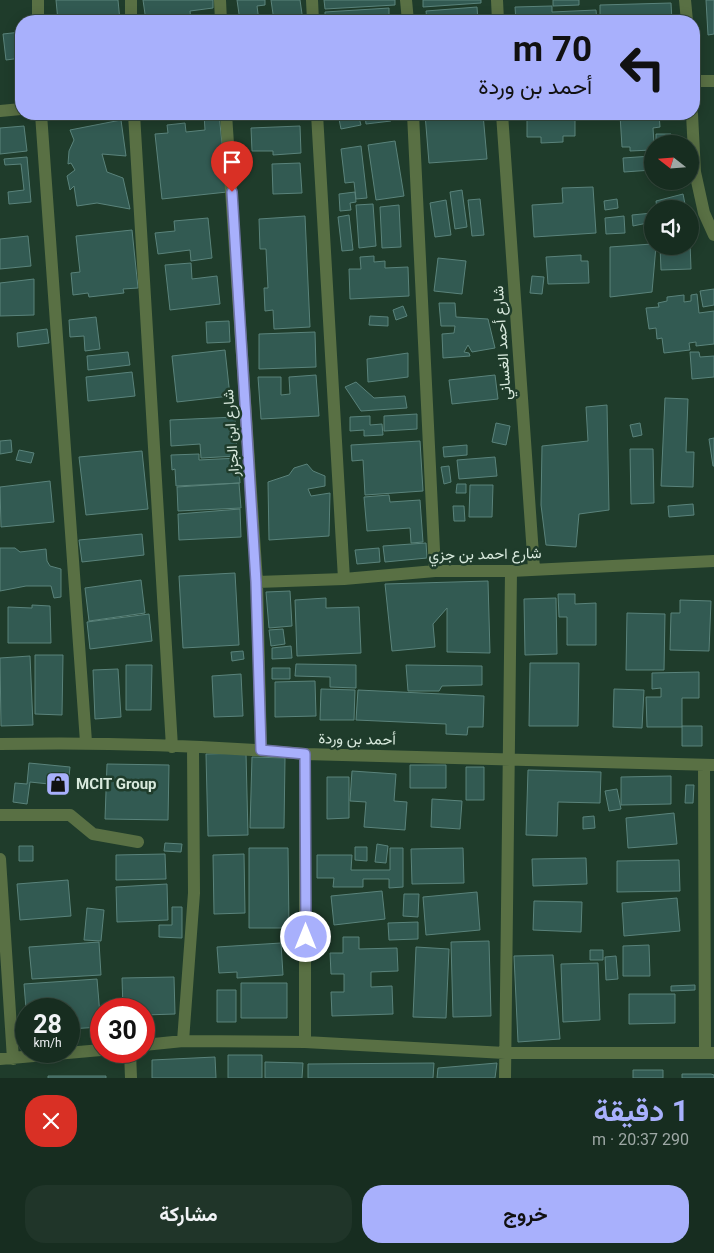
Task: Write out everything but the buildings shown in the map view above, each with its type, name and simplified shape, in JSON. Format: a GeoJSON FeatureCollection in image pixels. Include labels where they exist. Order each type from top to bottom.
{"type":"FeatureCollection","features":[{"type":"Feature","properties":{"kind":"street"},"geometry":{"type":"LineString","coordinates":[[38,0],[38,15]]}},
{"type":"Feature","properties":{"kind":"street"},"geometry":{"type":"LineString","coordinates":[[131,0],[131,15]]}},
{"type":"Feature","properties":{"kind":"street"},"geometry":{"type":"LineString","coordinates":[[220,0],[221,15]]}},
{"type":"Feature","properties":{"kind":"street"},"geometry":{"type":"LineString","coordinates":[[312,0],[313,15]]}},
{"type":"Feature","properties":{"kind":"street"},"geometry":{"type":"LineString","coordinates":[[406,0],[407,15]]}},
{"type":"Feature","properties":{"kind":"street"},"geometry":{"type":"LineString","coordinates":[[497,0],[498,15]]}},
{"type":"Feature","properties":{"kind":"street"},"geometry":{"type":"LineString","coordinates":[[685,0],[686,15]]}},
{"type":"Feature","properties":{"kind":"street"},"geometry":{"type":"LineString","coordinates":[[700,81],[714,81]]}},
{"type":"Feature","properties":{"kind":"street"},"geometry":{"type":"LineString","coordinates":[[0,111],[15,110]]}},
{"type":"Feature","properties":{"kind":"street"},"geometry":{"type":"LineString","coordinates":[[41,120],[86,742]]}},
{"type":"Feature","properties":{"kind":"street"},"geometry":{"type":"LineString","coordinates":[[134,120],[172,747]]}},
{"type":"Feature","properties":{"kind":"street","name":"شارع ابن الجزار"},"geometry":{"type":"LineString","coordinates":[[226,120],[256,582],[261,750]]}},
{"type":"Feature","properties":{"kind":"street"},"geometry":{"type":"LineString","coordinates":[[318,120],[344,579]]}},
{"type":"Feature","properties":{"kind":"street"},"geometry":{"type":"LineString","coordinates":[[413,120],[435,571]]}},
{"type":"Feature","properties":{"kind":"street","name":"شارع أحمد الغساني"},"geometry":{"type":"LineString","coordinates":[[502,120],[534,569]]}},
{"type":"Feature","properties":{"kind":"street"},"geometry":{"type":"LineString","coordinates":[[692,120],[695,172],[704,213],[714,235]]}},
{"type":"Feature","properties":{"kind":"street","name":"شارع احمد بن جزي"},"geometry":{"type":"LineString","coordinates":[[256,582],[344,579],[435,571],[511,571],[714,562]]}},
{"type":"Feature","properties":{"kind":"street"},"geometry":{"type":"LineString","coordinates":[[505,1078],[511,571]]}},
{"type":"Feature","properties":{"kind":"street","name":"أحمد بن وردة"},"geometry":{"type":"LineString","coordinates":[[0,744],[86,742],[261,750],[305,754],[709,765]]}},
{"type":"Feature","properties":{"kind":"street"},"geometry":{"type":"LineString","coordinates":[[183,1041],[194,893],[193,747]]}},
{"type":"Feature","properties":{"kind":"street"},"geometry":{"type":"LineString","coordinates":[[305,754],[305,1042]]}},
{"type":"Feature","properties":{"kind":"street"},"geometry":{"type":"LineString","coordinates":[[155,1044],[183,1041],[305,1042],[505,1053],[710,1053],[709,765]]}},
{"type":"Feature","properties":{"kind":"street"},"geometry":{"type":"LineString","coordinates":[[0,815],[70,815],[93,834],[138,842]]}},
{"type":"Feature","properties":{"kind":"street"},"geometry":{"type":"LineString","coordinates":[[0,859],[6,1059],[90,1051]]}},
{"type":"Feature","properties":{"kind":"street"},"geometry":{"type":"LineString","coordinates":[[130,1063],[131,1078]]}},
{"type":"Feature","properties":{"kind":"place","name":"MCIT Group"},"geometry":{"type":"Point","coordinates":[58,784]}},
{"type":"Feature","properties":{"kind":"route"},"geometry":{"type":"LineString","coordinates":[[232,192],[256,582],[261,750],[305,754],[306,937]]}}]}
